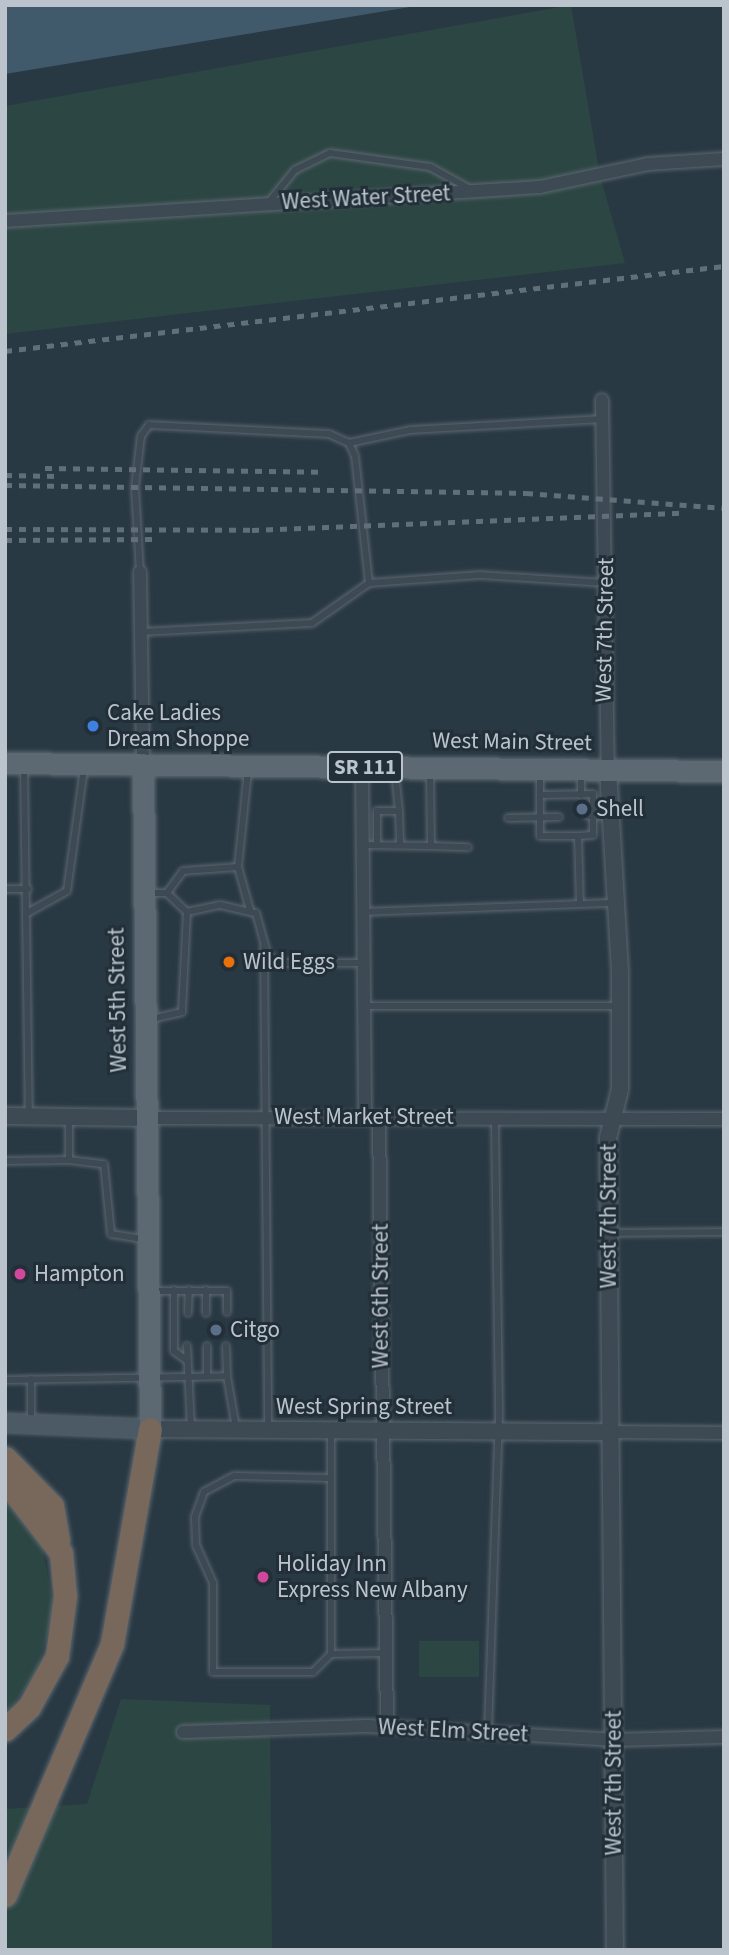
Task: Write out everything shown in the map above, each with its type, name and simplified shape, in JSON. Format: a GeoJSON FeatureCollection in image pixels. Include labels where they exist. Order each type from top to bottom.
{"type":"FeatureCollection","features":[{"type":"Feature","properties":{"kind":"highway"},"geometry":{"type":"LineString","coordinates":[[5,1895],[112,1644],[150,1429]]}},
{"type":"Feature","properties":{"kind":"highway"},"geometry":{"type":"LineString","coordinates":[[5,1458],[52,1506],[61,1553],[65,1596],[57,1656],[29,1707],[5,1729]]}},
{"type":"Feature","properties":{"kind":"highway"},"geometry":{"type":"LineString","coordinates":[[5,1480],[61,1553]]}},
{"type":"Feature","properties":{"kind":"main road","name":"West Main Street"},"geometry":{"type":"LineString","coordinates":[[14,763],[724,771]]}},
{"type":"Feature","properties":{"kind":"main road","name":"West 5th Street"},"geometry":{"type":"LineString","coordinates":[[142,764],[150,1429]]}},
{"type":"Feature","properties":{"kind":"main road","name":"West Spring Street"},"geometry":{"type":"LineString","coordinates":[[5,1423],[150,1429]]}},
{"type":"Feature","properties":{"kind":"street","name":"West Water Street"},"geometry":{"type":"LineString","coordinates":[[5,221],[269,202],[540,187],[648,164],[724,159]]}},
{"type":"Feature","properties":{"kind":"street","name":"West 7th Street"},"geometry":{"type":"LineString","coordinates":[[602,400],[608,769],[613,816],[620,1006],[620,1089],[613,1119],[608,1233],[615,1950]]}},
{"type":"Feature","properties":{"kind":"street","name":"West 5th Street"},"geometry":{"type":"LineString","coordinates":[[141,572],[142,764]]}},
{"type":"Feature","properties":{"kind":"street"},"geometry":{"type":"LineString","coordinates":[[362,767],[365,1117]]}},
{"type":"Feature","properties":{"kind":"street","name":"West Market Street"},"geometry":{"type":"LineString","coordinates":[[5,1115],[146,1118],[262,1116],[724,1119]]}},
{"type":"Feature","properties":{"kind":"street","name":"West 6th Street"},"geometry":{"type":"LineString","coordinates":[[379,1117],[387,1726]]}},
{"type":"Feature","properties":{"kind":"street","name":"West Spring Street"},"geometry":{"type":"LineString","coordinates":[[150,1429],[724,1433]]}},
{"type":"Feature","properties":{"kind":"street","name":"West Elm Street"},"geometry":{"type":"LineString","coordinates":[[183,1732],[387,1726],[614,1740],[724,1737]]}},
{"type":"Feature","properties":{"kind":"lane"},"geometry":{"type":"LineString","coordinates":[[269,202],[295,170],[330,153],[430,167],[475,192]]}},
{"type":"Feature","properties":{"kind":"lane"},"geometry":{"type":"LineString","coordinates":[[141,572],[135,487],[141,436],[149,425],[329,434],[349,443],[410,430],[603,419]]}},
{"type":"Feature","properties":{"kind":"lane"},"geometry":{"type":"LineString","coordinates":[[349,443],[369,583]]}},
{"type":"Feature","properties":{"kind":"lane"},"geometry":{"type":"LineString","coordinates":[[141,632],[312,624],[369,583],[480,575],[606,583]]}},
{"type":"Feature","properties":{"kind":"lane"},"geometry":{"type":"LineString","coordinates":[[14,763],[29,889],[29,1116]]}},
{"type":"Feature","properties":{"kind":"lane"},"geometry":{"type":"LineString","coordinates":[[29,912],[67,891],[83,809],[84,764]]}},
{"type":"Feature","properties":{"kind":"lane"},"geometry":{"type":"LineString","coordinates":[[249,766],[238,867],[250,910]]}},
{"type":"Feature","properties":{"kind":"lane"},"geometry":{"type":"LineString","coordinates":[[395,767],[400,811],[400,845]]}},
{"type":"Feature","properties":{"kind":"lane"},"geometry":{"type":"LineString","coordinates":[[429,767],[431,846]]}},
{"type":"Feature","properties":{"kind":"lane"},"geometry":{"type":"LineString","coordinates":[[540,769],[540,795],[540,817],[540,836],[593,835],[593,794],[540,795]]}},
{"type":"Feature","properties":{"kind":"lane"},"geometry":{"type":"LineString","coordinates":[[581,769],[581,794]]}},
{"type":"Feature","properties":{"kind":"lane"},"geometry":{"type":"LineString","coordinates":[[377,845],[377,811],[400,811]]}},
{"type":"Feature","properties":{"kind":"lane"},"geometry":{"type":"LineString","coordinates":[[591,816],[613,816]]}},
{"type":"Feature","properties":{"kind":"lane"},"geometry":{"type":"LineString","coordinates":[[508,818],[559,817]]}},
{"type":"Feature","properties":{"kind":"lane"},"geometry":{"type":"LineString","coordinates":[[578,836],[580,904]]}},
{"type":"Feature","properties":{"kind":"lane"},"geometry":{"type":"LineString","coordinates":[[363,845],[468,847]]}},
{"type":"Feature","properties":{"kind":"lane"},"geometry":{"type":"LineString","coordinates":[[167,893],[183,871],[238,867]]}},
{"type":"Feature","properties":{"kind":"lane"},"geometry":{"type":"LineString","coordinates":[[5,888],[29,889]]}},
{"type":"Feature","properties":{"kind":"lane"},"geometry":{"type":"LineString","coordinates":[[143,894],[167,893],[187,912],[182,1012],[173,1019],[145,1019]]}},
{"type":"Feature","properties":{"kind":"lane"},"geometry":{"type":"LineString","coordinates":[[364,912],[616,903]]}},
{"type":"Feature","properties":{"kind":"lane"},"geometry":{"type":"LineString","coordinates":[[187,912],[220,905],[250,910],[261,918],[264,947],[262,1116],[268,1431]]}},
{"type":"Feature","properties":{"kind":"lane"},"geometry":{"type":"LineString","coordinates":[[264,947],[283,964],[364,963]]}},
{"type":"Feature","properties":{"kind":"lane"},"geometry":{"type":"LineString","coordinates":[[364,1006],[620,1006]]}},
{"type":"Feature","properties":{"kind":"lane"},"geometry":{"type":"LineString","coordinates":[[69,1116],[69,1160]]}},
{"type":"Feature","properties":{"kind":"lane"},"geometry":{"type":"LineString","coordinates":[[488,1734],[499,1432],[495,1118]]}},
{"type":"Feature","properties":{"kind":"lane"},"geometry":{"type":"LineString","coordinates":[[5,1160],[69,1160],[104,1164],[111,1234],[149,1239]]}},
{"type":"Feature","properties":{"kind":"lane"},"geometry":{"type":"LineString","coordinates":[[608,1233],[724,1232]]}},
{"type":"Feature","properties":{"kind":"lane"},"geometry":{"type":"LineString","coordinates":[[174,1290],[174,1351],[188,1360]]}},
{"type":"Feature","properties":{"kind":"lane"},"geometry":{"type":"LineString","coordinates":[[188,1313],[189,1290]]}},
{"type":"Feature","properties":{"kind":"lane"},"geometry":{"type":"LineString","coordinates":[[206,1290],[206,1313]]}},
{"type":"Feature","properties":{"kind":"lane"},"geometry":{"type":"LineString","coordinates":[[149,1291],[227,1291],[227,1311]]}},
{"type":"Feature","properties":{"kind":"lane"},"geometry":{"type":"LineString","coordinates":[[187,1346],[191,1430]]}},
{"type":"Feature","properties":{"kind":"lane"},"geometry":{"type":"LineString","coordinates":[[206,1346],[207,1376]]}},
{"type":"Feature","properties":{"kind":"lane"},"geometry":{"type":"LineString","coordinates":[[226,1346],[227,1376],[236,1430]]}},
{"type":"Feature","properties":{"kind":"lane"},"geometry":{"type":"LineString","coordinates":[[5,1380],[227,1376]]}},
{"type":"Feature","properties":{"kind":"lane"},"geometry":{"type":"LineString","coordinates":[[31,1379],[31,1424]]}},
{"type":"Feature","properties":{"kind":"lane"},"geometry":{"type":"LineString","coordinates":[[331,1431],[331,1654]]}},
{"type":"Feature","properties":{"kind":"lane"},"geometry":{"type":"LineString","coordinates":[[330,1478],[234,1476],[204,1492],[195,1517],[196,1545],[214,1583],[213,1672],[313,1672],[331,1654],[385,1653]]}},
{"type":"Feature","properties":{"kind":"green space"},"geometry":{"type":"Polygon","coordinates":[[[571,5],[600,176],[625,263],[5,334],[5,106],[571,5]]]}},
{"type":"Feature","properties":{"kind":"green space"},"geometry":{"type":"Polygon","coordinates":[[[5,1494],[42,1545],[54,1611],[35,1677],[5,1714],[5,1494]]]}},
{"type":"Feature","properties":{"kind":"green space"},"geometry":{"type":"Polygon","coordinates":[[[419,1641],[479,1641],[479,1677],[419,1677],[419,1641]]]}},
{"type":"Feature","properties":{"kind":"green space"},"geometry":{"type":"Polygon","coordinates":[[[121,1699],[270,1705],[272,1950],[5,1950],[5,1809],[87,1804],[121,1699]]]}},
{"type":"Feature","properties":{"kind":"water"},"geometry":{"type":"Polygon","coordinates":[[[5,5],[422,5],[5,74],[5,5]]]}},
{"type":"Feature","properties":{"kind":"railway"},"geometry":{"type":"LineString","coordinates":[[5,351],[724,266]]}},
{"type":"Feature","properties":{"kind":"railway"},"geometry":{"type":"LineString","coordinates":[[45,468],[322,472]]}},
{"type":"Feature","properties":{"kind":"railway"},"geometry":{"type":"LineString","coordinates":[[5,475],[58,476]]}},
{"type":"Feature","properties":{"kind":"railway"},"geometry":{"type":"LineString","coordinates":[[5,485],[526,493],[724,508]]}},
{"type":"Feature","properties":{"kind":"railway"},"geometry":{"type":"LineString","coordinates":[[5,529],[252,530],[682,513]]}},
{"type":"Feature","properties":{"kind":"railway"},"geometry":{"type":"LineString","coordinates":[[5,540],[156,539]]}},
{"type":"Feature","properties":{"kind":"place","name":"Cake Ladies Dream Shoppe"},"geometry":{"type":"Point","coordinates":[93,726]}},
{"type":"Feature","properties":{"kind":"place","name":"Shell"},"geometry":{"type":"Point","coordinates":[582,809]}},
{"type":"Feature","properties":{"kind":"place","name":"Wild Eggs"},"geometry":{"type":"Point","coordinates":[229,962]}},
{"type":"Feature","properties":{"kind":"place","name":"Hampton"},"geometry":{"type":"Point","coordinates":[20,1274]}},
{"type":"Feature","properties":{"kind":"place","name":"Citgo"},"geometry":{"type":"Point","coordinates":[216,1330]}},
{"type":"Feature","properties":{"kind":"place","name":"Holiday Inn Express New Albany"},"geometry":{"type":"Point","coordinates":[263,1577]}}]}
